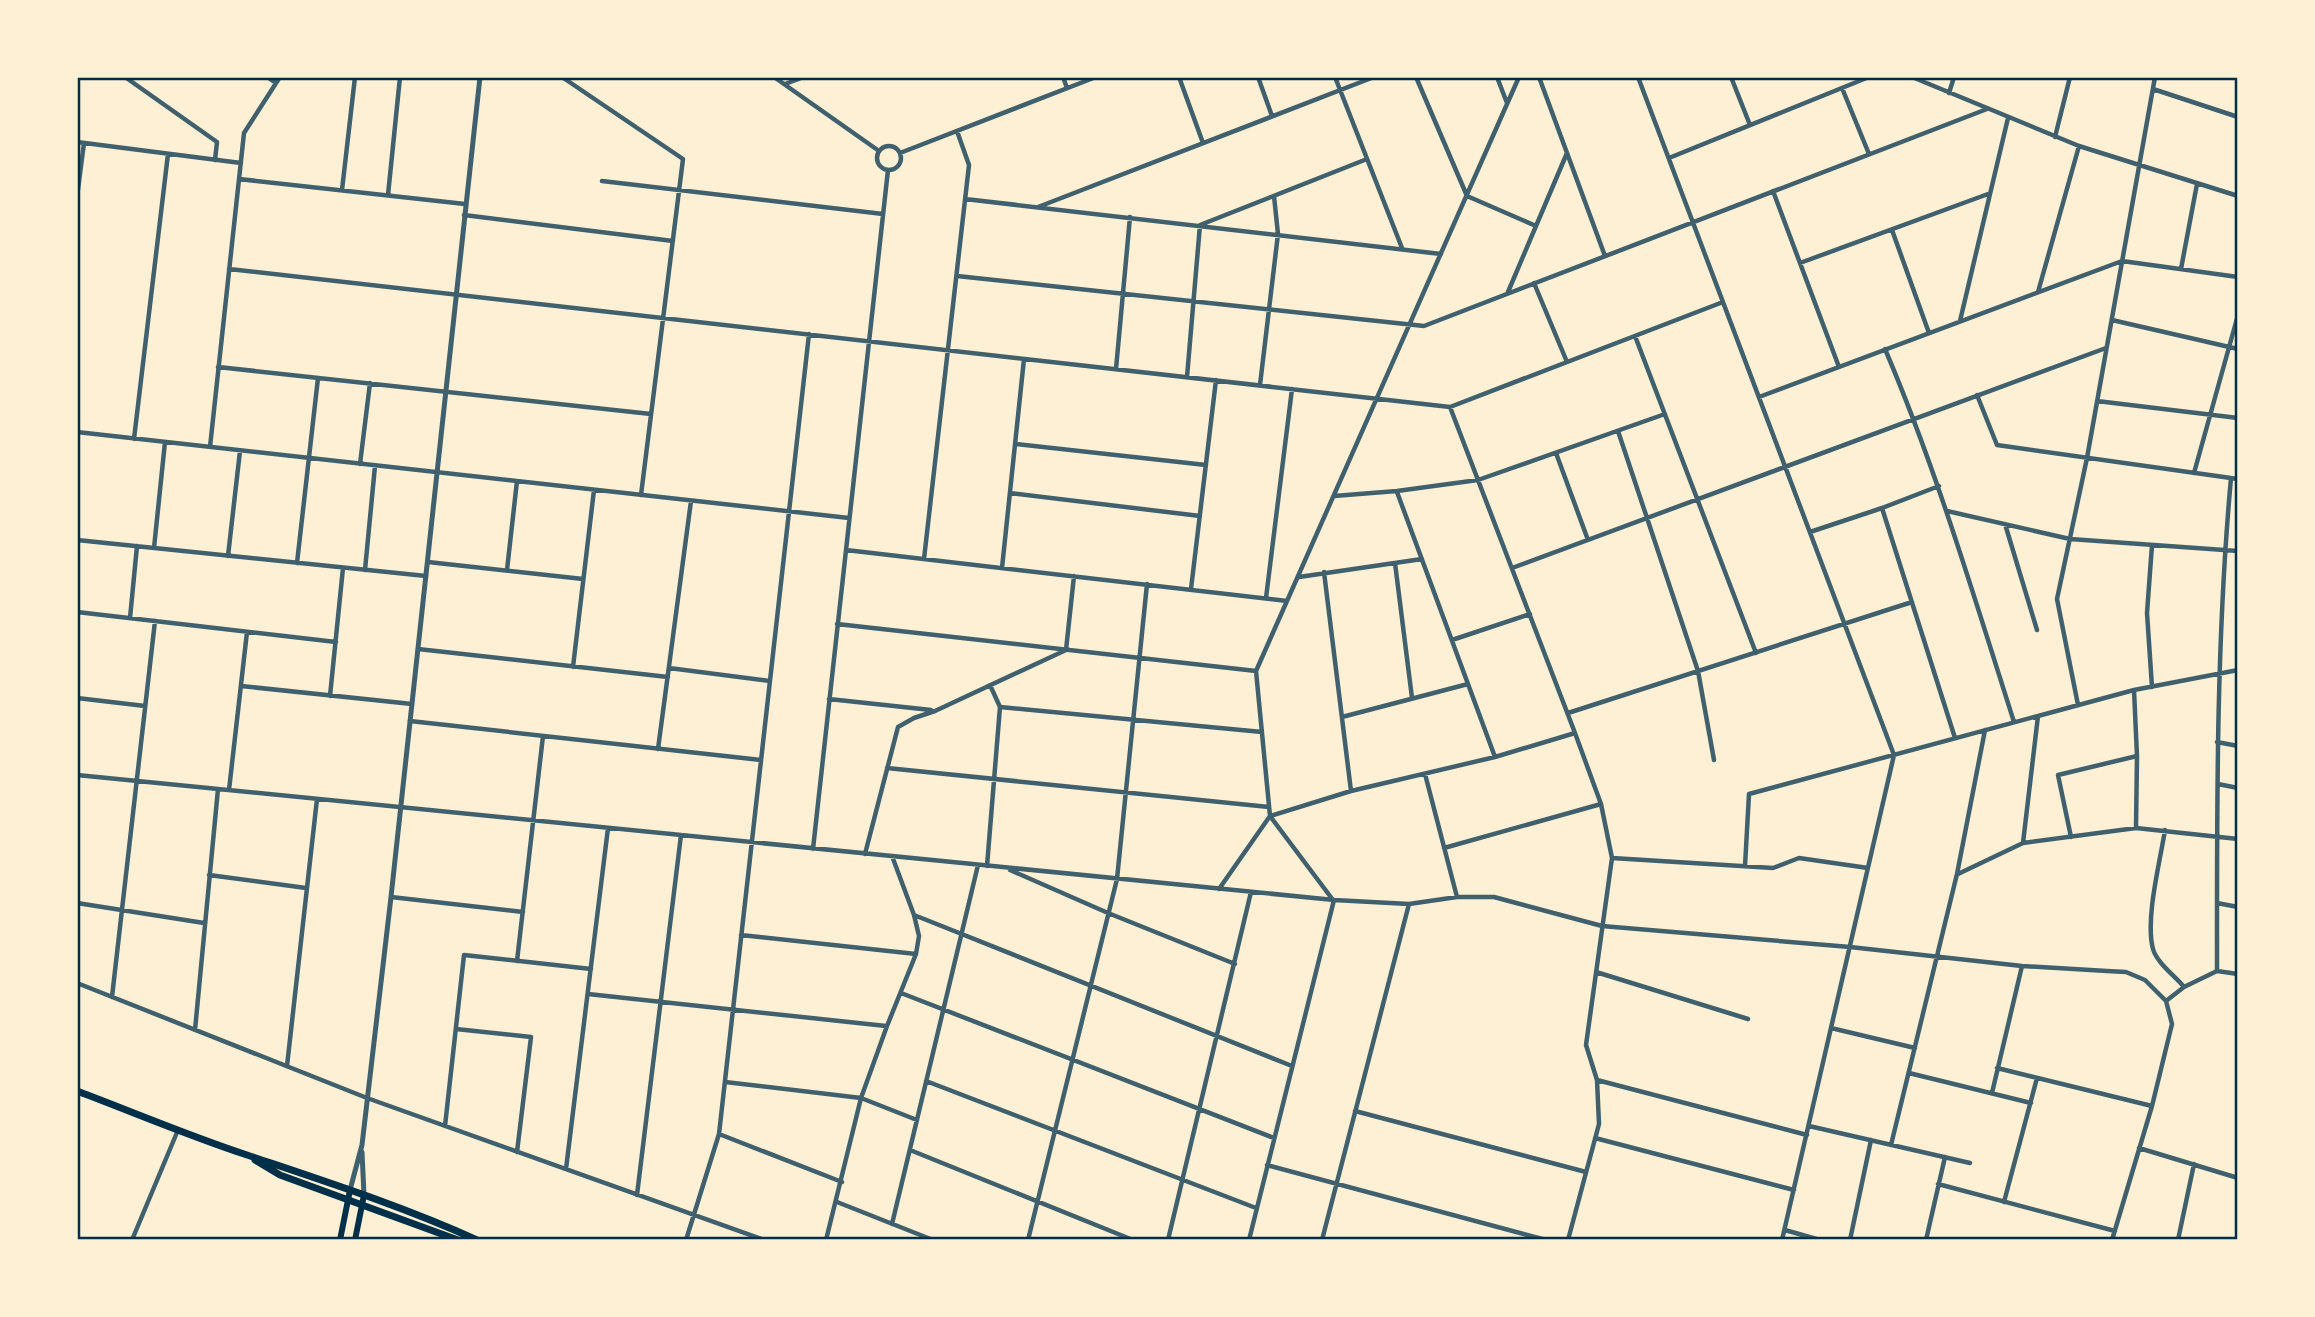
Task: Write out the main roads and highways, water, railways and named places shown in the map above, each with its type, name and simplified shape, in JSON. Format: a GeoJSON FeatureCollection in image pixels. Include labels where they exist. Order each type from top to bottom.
{"type":"FeatureCollection","features":[{"type":"Feature","properties":{"kind":"highway"},"geometry":{"type":"LineString","coordinates":[[77,1091],[246,1155],[442,1224],[477,1240]]}},
{"type":"Feature","properties":{"kind":"highway"},"geometry":{"type":"LineString","coordinates":[[246,1155],[280,1175],[458,1240]]}},
{"type":"Feature","properties":{"kind":"main road"},"geometry":{"type":"LineString","coordinates":[[340,1240],[350,1190]]}},
{"type":"Feature","properties":{"kind":"main road"},"geometry":{"type":"LineString","coordinates":[[355,1240],[364,1195]]}}]}
